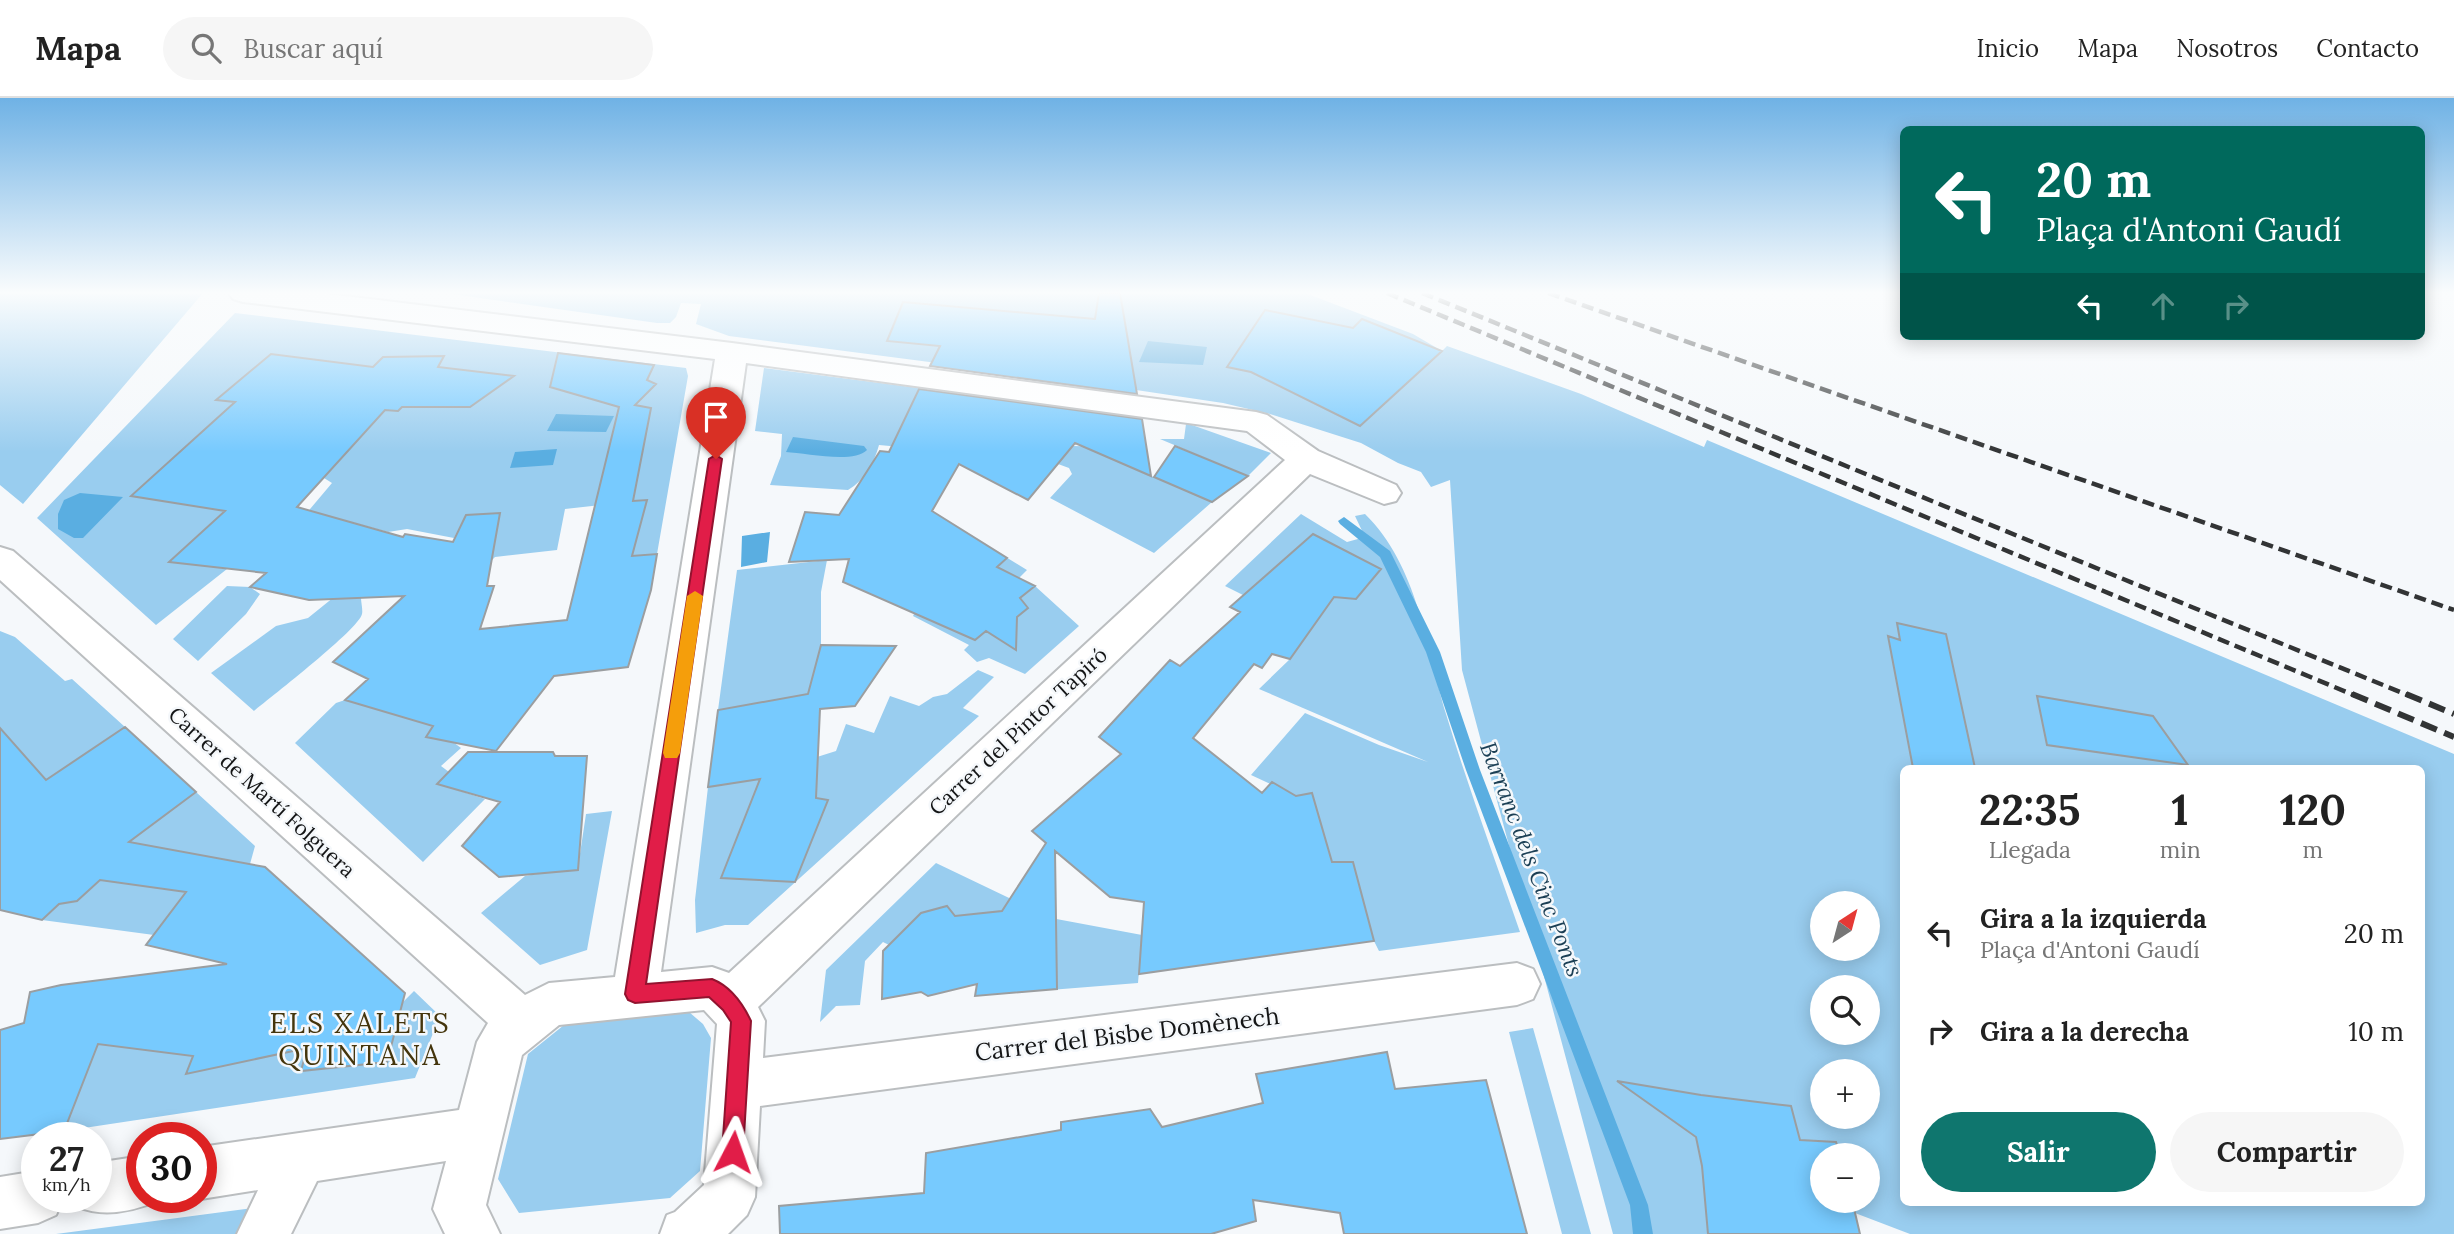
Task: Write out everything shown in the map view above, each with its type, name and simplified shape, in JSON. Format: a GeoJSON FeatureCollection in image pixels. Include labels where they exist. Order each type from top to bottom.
{"type":"FeatureCollection","features":[{"type":"Feature","properties":{"kind":"street"},"geometry":{"type":"LineString","coordinates":[[682,346],[1256,422],[1306,459],[1384,493]]}},
{"type":"Feature","properties":{"kind":"street"},"geometry":{"type":"LineString","coordinates":[[635,994],[732,352]]}},
{"type":"Feature","properties":{"kind":"street","name":"Carrer del Pintor Tapiró"},"geometry":{"type":"LineString","coordinates":[[730,1003],[1306,459]]}},
{"type":"Feature","properties":{"kind":"street","name":"Carrer de Martí Folguera"},"geometry":{"type":"LineString","coordinates":[[0,560],[523,1024]]}},
{"type":"Feature","properties":{"kind":"street","name":"Carrer del Bisbe Domènech"},"geometry":{"type":"LineString","coordinates":[[738,1084],[1517,984]]}},
{"type":"Feature","properties":{"kind":"street"},"geometry":{"type":"LineString","coordinates":[[474,1234],[459,1209],[501,1042],[549,1005],[712,988],[730,1003],[741,1021],[729,1197],[690,1234],[686,1234]]}},
{"type":"Feature","properties":{"kind":"street"},"geometry":{"type":"LineString","coordinates":[[217,1171],[478,1132]]}},
{"type":"Feature","properties":{"kind":"street"},"geometry":{"type":"LineString","coordinates":[[263,1234],[301,1159]]}},
{"type":"Feature","properties":{"kind":"street"},"geometry":{"type":"LineString","coordinates":[[0,1203],[21,1200]]}},
{"type":"Feature","properties":{"kind":"shaded area"},"geometry":{"type":"Polygon","coordinates":[[[0,346],[158,346],[23,504],[0,485],[0,346]]]}},
{"type":"Feature","properties":{"kind":"shaded area"},"geometry":{"type":"Polygon","coordinates":[[[203,346],[506,346],[686,368],[688,376],[657,554],[599,560],[646,500],[565,509],[557,550],[495,557],[445,608],[495,542],[500,513],[466,515],[454,538],[407,529],[388,532],[329,516],[305,515],[332,483],[324,478],[356,442],[314,430],[170,561],[227,569],[156,625],[37,518],[203,346]]]}},
{"type":"Feature","properties":{"kind":"shaded area"},"geometry":{"type":"Polygon","coordinates":[[[806,346],[1433,346],[1442,351],[1447,346],[1581,394],[1704,447],[1707,440],[2454,754],[2454,1234],[1910,1234],[1855,1213],[1880,1213],[1880,1143],[1800,1140],[1791,1106],[1656,1091],[1673,1121],[1696,1137],[1702,1166],[1708,1234],[1613,1234],[1462,670],[1450,480],[1431,487],[1421,472],[1361,443],[1270,414],[1223,403],[806,346]]]}},
{"type":"Feature","properties":{"kind":"shaded area"},"geometry":{"type":"Polygon","coordinates":[[[1146,346],[1207,347],[1203,365],[1139,362],[1146,346]]]}},
{"type":"Feature","properties":{"kind":"shaded area"},"geometry":{"type":"Polygon","coordinates":[[[764,368],[919,388],[902,425],[912,448],[879,445],[868,470],[848,490],[770,485],[781,456],[782,434],[755,431],[764,368]]]}},
{"type":"Feature","properties":{"kind":"shaded area"},"geometry":{"type":"Polygon","coordinates":[[[556,414],[614,416],[606,432],[547,431],[556,414]]]}},
{"type":"Feature","properties":{"kind":"shaded area"},"geometry":{"type":"Polygon","coordinates":[[[1186,424],[1271,453],[1248,476],[1160,439],[1184,439],[1186,424]]]}},
{"type":"Feature","properties":{"kind":"shaded area"},"geometry":{"type":"Polygon","coordinates":[[[793,437],[864,446],[867,450],[861,454],[841,457],[786,452],[793,437]]]}},
{"type":"Feature","properties":{"kind":"shaded area"},"geometry":{"type":"Polygon","coordinates":[[[1073,446],[1116,447],[1130,467],[1212,502],[1154,553],[1050,498],[1072,474],[1069,468],[1058,464],[1073,446]]]}},
{"type":"Feature","properties":{"kind":"shaded area"},"geometry":{"type":"Polygon","coordinates":[[[557,449],[553,465],[510,468],[515,452],[557,449]]]}},
{"type":"Feature","properties":{"kind":"shaded area"},"geometry":{"type":"Polygon","coordinates":[[[80,493],[123,497],[83,538],[74,538],[58,529],[58,514],[64,500],[80,493]]]}},
{"type":"Feature","properties":{"kind":"shaded area"},"geometry":{"type":"Polygon","coordinates":[[[1301,514],[1347,542],[1365,537],[1355,516],[1365,514],[1383,535],[1397,558],[1418,608],[1454,741],[1520,932],[1379,951],[1353,862],[1332,862],[1312,793],[1296,796],[1251,775],[1305,713],[1379,745],[1428,762],[1259,689],[1290,659],[1303,641],[1247,597],[1225,586],[1301,514]]]}},
{"type":"Feature","properties":{"kind":"shaded area"},"geometry":{"type":"Polygon","coordinates":[[[960,529],[1027,570],[1019,578],[1035,586],[1079,626],[1025,674],[989,658],[977,662],[964,650],[969,645],[913,616],[960,529]]]}},
{"type":"Feature","properties":{"kind":"shaded area"},"geometry":{"type":"Polygon","coordinates":[[[770,532],[767,562],[741,567],[742,536],[770,532]]]}},
{"type":"Feature","properties":{"kind":"shaded area"},"geometry":{"type":"Polygon","coordinates":[[[827,560],[821,592],[821,645],[805,706],[766,701],[718,710],[737,570],[827,560]]]}},
{"type":"Feature","properties":{"kind":"shaded area"},"geometry":{"type":"Polygon","coordinates":[[[227,586],[250,587],[260,594],[246,614],[198,661],[173,639],[227,586]]]}},
{"type":"Feature","properties":{"kind":"shaded area"},"geometry":{"type":"Polygon","coordinates":[[[339,593],[361,598],[362,614],[357,622],[254,711],[211,673],[276,626],[308,618],[339,593]]]}},
{"type":"Feature","properties":{"kind":"shaded area"},"geometry":{"type":"Polygon","coordinates":[[[0,631],[15,637],[65,681],[72,679],[125,727],[46,780],[6,735],[0,733],[0,631]]]}},
{"type":"Feature","properties":{"kind":"shaded area"},"geometry":{"type":"Polygon","coordinates":[[[978,670],[994,677],[963,708],[979,716],[748,925],[725,925],[696,933],[695,900],[708,787],[798,773],[798,763],[836,751],[846,724],[874,733],[890,696],[919,706],[933,697],[947,694],[978,670]]]}},
{"type":"Feature","properties":{"kind":"shaded area"},"geometry":{"type":"Polygon","coordinates":[[[345,700],[389,713],[439,716],[453,742],[461,748],[441,766],[449,772],[438,784],[485,799],[423,862],[295,743],[336,703],[345,700]]]}},
{"type":"Feature","properties":{"kind":"shaded area"},"geometry":{"type":"Polygon","coordinates":[[[196,792],[255,846],[250,864],[195,879],[154,935],[42,920],[59,904],[77,901],[104,877],[103,861],[196,792]]]}},
{"type":"Feature","properties":{"kind":"shaded area"},"geometry":{"type":"Polygon","coordinates":[[[612,811],[587,950],[540,965],[481,913],[525,876],[578,867],[586,814],[612,811]]]}},
{"type":"Feature","properties":{"kind":"shaded area"},"geometry":{"type":"Polygon","coordinates":[[[936,863],[1051,918],[1142,935],[1138,983],[1050,990],[1045,975],[1057,973],[1056,940],[992,912],[955,916],[947,906],[921,913],[889,945],[883,942],[865,961],[860,1005],[836,1006],[820,1022],[826,970],[936,863]]]}},
{"type":"Feature","properties":{"kind":"shaded area"},"geometry":{"type":"Polygon","coordinates":[[[414,991],[440,1016],[415,1078],[112,1124],[68,1122],[98,1044],[198,1043],[186,1074],[316,1014],[301,1071],[387,1062],[403,1002],[414,991]]]}},
{"type":"Feature","properties":{"kind":"shaded area"},"geometry":{"type":"Polygon","coordinates":[[[689,1012],[703,1024],[711,1038],[700,1171],[670,1198],[519,1213],[498,1179],[528,1054],[564,1025],[689,1012]]]}},
{"type":"Feature","properties":{"kind":"shaded area"},"geometry":{"type":"Polygon","coordinates":[[[1533,1028],[1591,1234],[1562,1234],[1509,1032],[1533,1028]]]}},
{"type":"Feature","properties":{"kind":"shaded area"},"geometry":{"type":"Polygon","coordinates":[[[253,1208],[240,1234],[56,1234],[217,1213],[253,1208]]]}},
{"type":"Feature","properties":{"kind":"building"},"geometry":{"type":"Polygon","coordinates":[[[940,346],[1129,346],[1137,394],[930,366],[940,346]]]}},
{"type":"Feature","properties":{"kind":"building"},"geometry":{"type":"Polygon","coordinates":[[[1241,346],[1430,346],[1442,351],[1360,426],[1251,372],[1227,367],[1241,346]]]}},
{"type":"Feature","properties":{"kind":"building"},"geometry":{"type":"Polygon","coordinates":[[[558,353],[654,365],[647,380],[656,384],[635,405],[651,408],[633,501],[647,500],[632,556],[657,554],[651,590],[628,667],[554,676],[496,751],[426,737],[433,726],[345,700],[368,679],[333,662],[404,596],[309,600],[250,587],[266,573],[169,562],[225,511],[131,496],[235,402],[216,400],[271,354],[373,367],[383,357],[444,356],[438,367],[514,376],[470,407],[402,407],[398,411],[385,410],[297,507],[403,537],[405,534],[453,542],[466,515],[500,513],[487,586],[494,586],[480,629],[567,620],[619,407],[550,387],[558,353]]]}},
{"type":"Feature","properties":{"kind":"building"},"geometry":{"type":"Polygon","coordinates":[[[919,389],[1142,419],[1151,476],[1075,443],[1028,500],[959,464],[932,511],[1007,558],[997,567],[1035,586],[1020,598],[1028,608],[1017,617],[1016,650],[986,631],[975,640],[843,582],[849,559],[789,562],[805,512],[839,515],[880,451],[889,452],[919,389]]]}},
{"type":"Feature","properties":{"kind":"building"},"geometry":{"type":"Polygon","coordinates":[[[1175,446],[1248,476],[1212,502],[1154,477],[1175,446]]]}},
{"type":"Feature","properties":{"kind":"building"},"geometry":{"type":"Polygon","coordinates":[[[1313,534],[1381,569],[1356,599],[1334,597],[1290,659],[1272,654],[1262,668],[1254,664],[1193,738],[1262,793],[1272,782],[1296,796],[1312,793],[1332,862],[1353,862],[1374,941],[1139,974],[1144,902],[1110,897],[1055,851],[1057,989],[975,996],[977,984],[928,996],[921,992],[882,999],[883,951],[921,913],[947,906],[955,916],[1002,911],[1046,843],[1032,831],[1121,754],[1099,737],[1170,660],[1180,666],[1240,612],[1230,607],[1313,534]]]}},
{"type":"Feature","properties":{"kind":"building"},"geometry":{"type":"Polygon","coordinates":[[[1897,623],[1946,634],[1974,765],[1912,765],[1888,636],[1900,640],[1897,623]]]}},
{"type":"Feature","properties":{"kind":"building"},"geometry":{"type":"Polygon","coordinates":[[[821,645],[896,646],[855,706],[820,709],[816,798],[828,800],[795,882],[721,878],[760,779],[708,787],[718,710],[808,694],[821,645]]]}},
{"type":"Feature","properties":{"kind":"building"},"geometry":{"type":"Polygon","coordinates":[[[2037,696],[2153,716],[2188,765],[2047,745],[2037,696]]]}},
{"type":"Feature","properties":{"kind":"building"},"geometry":{"type":"Polygon","coordinates":[[[125,727],[196,792],[129,842],[265,867],[405,993],[387,1062],[301,1071],[307,1048],[186,1074],[193,1056],[98,1044],[68,1122],[21,1122],[21,1136],[0,1139],[0,1030],[24,1023],[30,992],[61,985],[227,964],[146,945],[186,892],[100,880],[77,901],[59,904],[42,920],[0,910],[0,728],[46,780],[125,727]]]}},
{"type":"Feature","properties":{"kind":"building"},"geometry":{"type":"Polygon","coordinates":[[[468,752],[553,752],[555,756],[587,756],[578,870],[499,877],[462,846],[500,802],[437,784],[468,752]]]}},
{"type":"Feature","properties":{"kind":"building"},"geometry":{"type":"Polygon","coordinates":[[[1387,1052],[1395,1089],[1486,1080],[1527,1234],[1344,1234],[1340,1213],[1253,1200],[1256,1221],[1211,1234],[780,1234],[779,1206],[924,1193],[926,1153],[1061,1130],[1061,1122],[1150,1109],[1162,1127],[1263,1103],[1256,1074],[1387,1052]]]}},
{"type":"Feature","properties":{"kind":"building"},"geometry":{"type":"Polygon","coordinates":[[[1617,1081],[1791,1106],[1800,1140],[1836,1143],[1810,1143],[1810,1213],[1855,1213],[1860,1234],[1708,1234],[1702,1166],[1696,1137],[1617,1081]]]}},
{"type":"Feature","properties":{"kind":"waterway","name":"Barranc dels Cinc Ponts"},"geometry":{"type":"LineString","coordinates":[[1344,521],[1385,554],[1433,652],[1473,770],[1639,1205],[1643,1234]]}},
{"type":"Feature","properties":{"kind":"railway"},"geometry":{"type":"LineString","coordinates":[[1514,346],[2356,696]]}},
{"type":"Feature","properties":{"kind":"railway"},"geometry":{"type":"LineString","coordinates":[[1552,346],[2410,696]]}},
{"type":"Feature","properties":{"kind":"railway"},"geometry":{"type":"LineString","coordinates":[[1700,346],[2454,610]]}},
{"type":"Feature","properties":{"kind":"railway"},"geometry":{"type":"LineString","coordinates":[[2352,694],[2454,737]]}},
{"type":"Feature","properties":{"kind":"railway"},"geometry":{"type":"LineString","coordinates":[[2406,694],[2454,714]]}},
{"type":"Feature","properties":{"kind":"slow traffic"},"geometry":{"type":"LineString","coordinates":[[671,753],[695,596]]}},
{"type":"Feature","properties":{"kind":"district","name":"ELS XALETS QUINTANA"},"geometry":{"type":"Point","coordinates":[360,1039]}},
{"type":"Feature","properties":{"kind":"route"},"geometry":{"type":"LineString","coordinates":[[716,459],[635,994],[712,988],[730,1003],[741,1021],[733,1152]]}}]}
